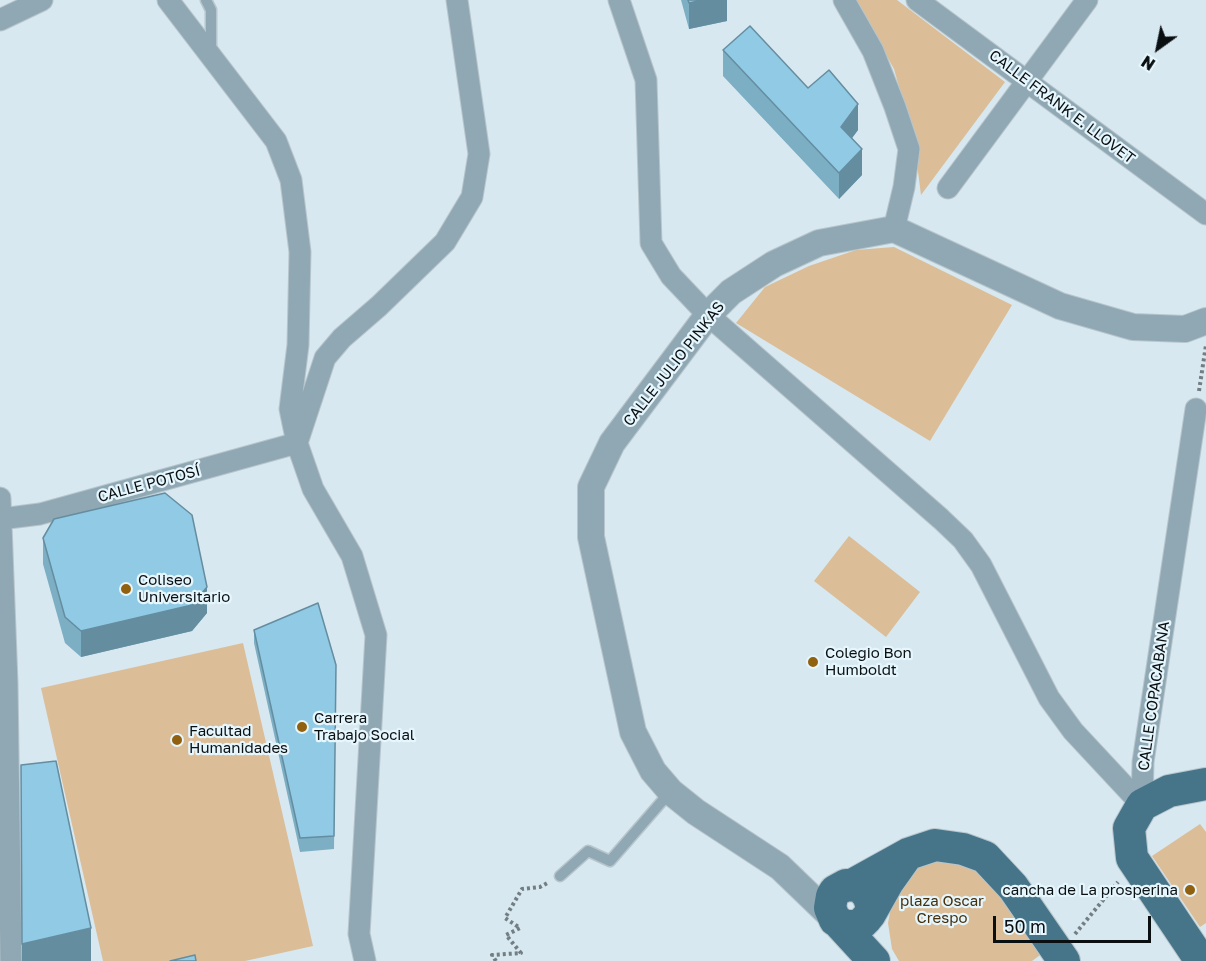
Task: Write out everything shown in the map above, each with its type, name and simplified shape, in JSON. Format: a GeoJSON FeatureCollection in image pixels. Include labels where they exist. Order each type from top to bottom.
{"type":"FeatureCollection","features":[{"type":"Feature","properties":{"kind":"main road"},"geometry":{"type":"LineString","coordinates":[[1142,804],[1169,791],[1206,784]]}},
{"type":"Feature","properties":{"kind":"main road","name":"CALLE COPACABANA"},"geometry":{"type":"LineString","coordinates":[[1142,804],[1129,828],[1132,858],[1201,961]]}},
{"type":"Feature","properties":{"kind":"main road"},"geometry":{"type":"LineString","coordinates":[[885,961],[853,919],[831,915],[832,896],[846,886],[908,854],[935,845],[963,849],[985,857],[1013,886],[1062,957]]}},
{"type":"Feature","properties":{"kind":"main road"},"geometry":{"type":"LineString","coordinates":[[853,919],[888,882],[908,854]]}},
{"type":"Feature","properties":{"kind":"main road"},"geometry":{"type":"LineString","coordinates":[[853,919],[874,961]]}},
{"type":"Feature","properties":{"kind":"street"},"geometry":{"type":"LineString","coordinates":[[0,21],[42,0]]}},
{"type":"Feature","properties":{"kind":"street"},"geometry":{"type":"LineString","coordinates":[[168,0],[276,141],[291,180],[300,252],[298,345],[290,409],[297,443],[313,489],[352,556],[376,635],[359,934],[364,961]]}},
{"type":"Feature","properties":{"kind":"street"},"geometry":{"type":"LineString","coordinates":[[297,443],[325,358],[342,338],[445,242],[472,197],[479,154],[457,0]]}},
{"type":"Feature","properties":{"kind":"street"},"geometry":{"type":"LineString","coordinates":[[619,0],[646,80],[651,243],[671,276],[708,315],[963,540],[981,565],[1049,698],[1073,731],[1142,804]]}},
{"type":"Feature","properties":{"kind":"street"},"geometry":{"type":"LineString","coordinates":[[844,0],[873,51],[909,149],[904,187],[894,229],[1071,309],[1133,327],[1185,329],[1206,321]]}},
{"type":"Feature","properties":{"kind":"street","name":"CALLE FRANK E. LLOVET"},"geometry":{"type":"LineString","coordinates":[[917,0],[1206,214]]}},
{"type":"Feature","properties":{"kind":"street"},"geometry":{"type":"LineString","coordinates":[[948,188],[1087,0]]}},
{"type":"Feature","properties":{"kind":"street","name":"CALLE JULIO PINKAS"},"geometry":{"type":"LineString","coordinates":[[853,919],[780,867],[696,812],[671,792],[653,771],[633,732],[591,537],[591,487],[612,443],[708,315],[731,292],[774,264],[819,243],[894,229]]}},
{"type":"Feature","properties":{"kind":"street","name":"CALLE COPACABANA"},"geometry":{"type":"LineString","coordinates":[[1142,804],[1143,762],[1196,409]]}},
{"type":"Feature","properties":{"kind":"street","name":"CALLE POTOSÍ"},"geometry":{"type":"LineString","coordinates":[[1,512],[40,513],[297,443]]}},
{"type":"Feature","properties":{"kind":"street"},"geometry":{"type":"LineString","coordinates":[[1,512],[11,961]]}},
{"type":"Feature","properties":{"kind":"street","name":"CALLE JULIO PINKAS"},"geometry":{"type":"LineString","coordinates":[[780,867],[846,886]]}},
{"type":"Feature","properties":{"kind":"lane"},"geometry":{"type":"LineString","coordinates":[[206,0],[211,10],[210,53]]}},
{"type":"Feature","properties":{"kind":"lane"},"geometry":{"type":"LineString","coordinates":[[560,876],[588,851],[610,861],[671,792]]}},
{"type":"Feature","properties":{"kind":"path"},"geometry":{"type":"LineString","coordinates":[[1196,409],[1206,345]]}},
{"type":"Feature","properties":{"kind":"path"},"geometry":{"type":"LineString","coordinates":[[1062,957],[1135,862]]}},
{"type":"Feature","properties":{"kind":"path"},"geometry":{"type":"LineString","coordinates":[[496,961],[492,956],[521,953],[506,935],[520,928],[506,918],[522,889],[540,887],[560,876]]}},
{"type":"Feature","properties":{"kind":"green space"},"geometry":{"type":"Polygon","coordinates":[[[855,0],[897,0],[1005,82],[921,195],[914,140],[894,69],[855,0]]]}},
{"type":"Feature","properties":{"kind":"green space"},"geometry":{"type":"Polygon","coordinates":[[[894,247],[1012,305],[930,441],[736,323],[765,287],[809,266],[856,250],[894,247]]]}},
{"type":"Feature","properties":{"kind":"green space"},"geometry":{"type":"Polygon","coordinates":[[[849,536],[920,592],[886,637],[814,581],[849,536]]]}},
{"type":"Feature","properties":{"kind":"green space"},"geometry":{"type":"Polygon","coordinates":[[[243,643],[313,946],[245,961],[103,961],[41,688],[243,643]]]}},
{"type":"Feature","properties":{"kind":"green space","name":"cancha de La prosperina"},"geometry":{"type":"Polygon","coordinates":[[[1200,824],[1206,832],[1206,923],[1200,927],[1152,856],[1200,824]]]}},
{"type":"Feature","properties":{"kind":"green space","name":"plaza Oscar Crespo"},"geometry":{"type":"Polygon","coordinates":[[[946,858],[976,868],[1005,896],[1043,953],[1032,961],[899,961],[892,949],[888,923],[894,891],[917,862],[946,858]]]}},
{"type":"Feature","properties":{"kind":"building"},"geometry":{"type":"Polygon","coordinates":[[[750,26],[808,88],[829,70],[858,104],[841,127],[862,149],[839,173],[723,50],[750,26]]]}},
{"type":"Feature","properties":{"kind":"building","name":"Coliseo Universitario"},"geometry":{"type":"Polygon","coordinates":[[[165,493],[192,515],[207,587],[192,605],[81,631],[65,617],[43,538],[54,519],[165,493]]]}},
{"type":"Feature","properties":{"kind":"building"},"geometry":{"type":"Polygon","coordinates":[[[318,603],[336,665],[334,836],[300,838],[254,630],[318,603]]]}},
{"type":"Feature","properties":{"kind":"building"},"geometry":{"type":"Polygon","coordinates":[[[56,761],[91,928],[22,944],[21,765],[56,761]]]}},
{"type":"Feature","properties":{"kind":"building"},"geometry":{"type":"Polygon","coordinates":[[[195,955],[196,961],[170,961],[195,955]]]}},
{"type":"Feature","properties":{"kind":"place","name":"Coliseo Universitario"},"geometry":{"type":"Point","coordinates":[126,589]}},
{"type":"Feature","properties":{"kind":"place","name":"Colegio Bon Humboldt"},"geometry":{"type":"Point","coordinates":[813,662]}},
{"type":"Feature","properties":{"kind":"place","name":"Carrera Trabajo Social"},"geometry":{"type":"Point","coordinates":[302,727]}},
{"type":"Feature","properties":{"kind":"place","name":"Facultad Humanidades"},"geometry":{"type":"Point","coordinates":[177,740]}},
{"type":"Feature","properties":{"kind":"place","name":"cancha de La prosperina"},"geometry":{"type":"Point","coordinates":[1190,890]}}]}
